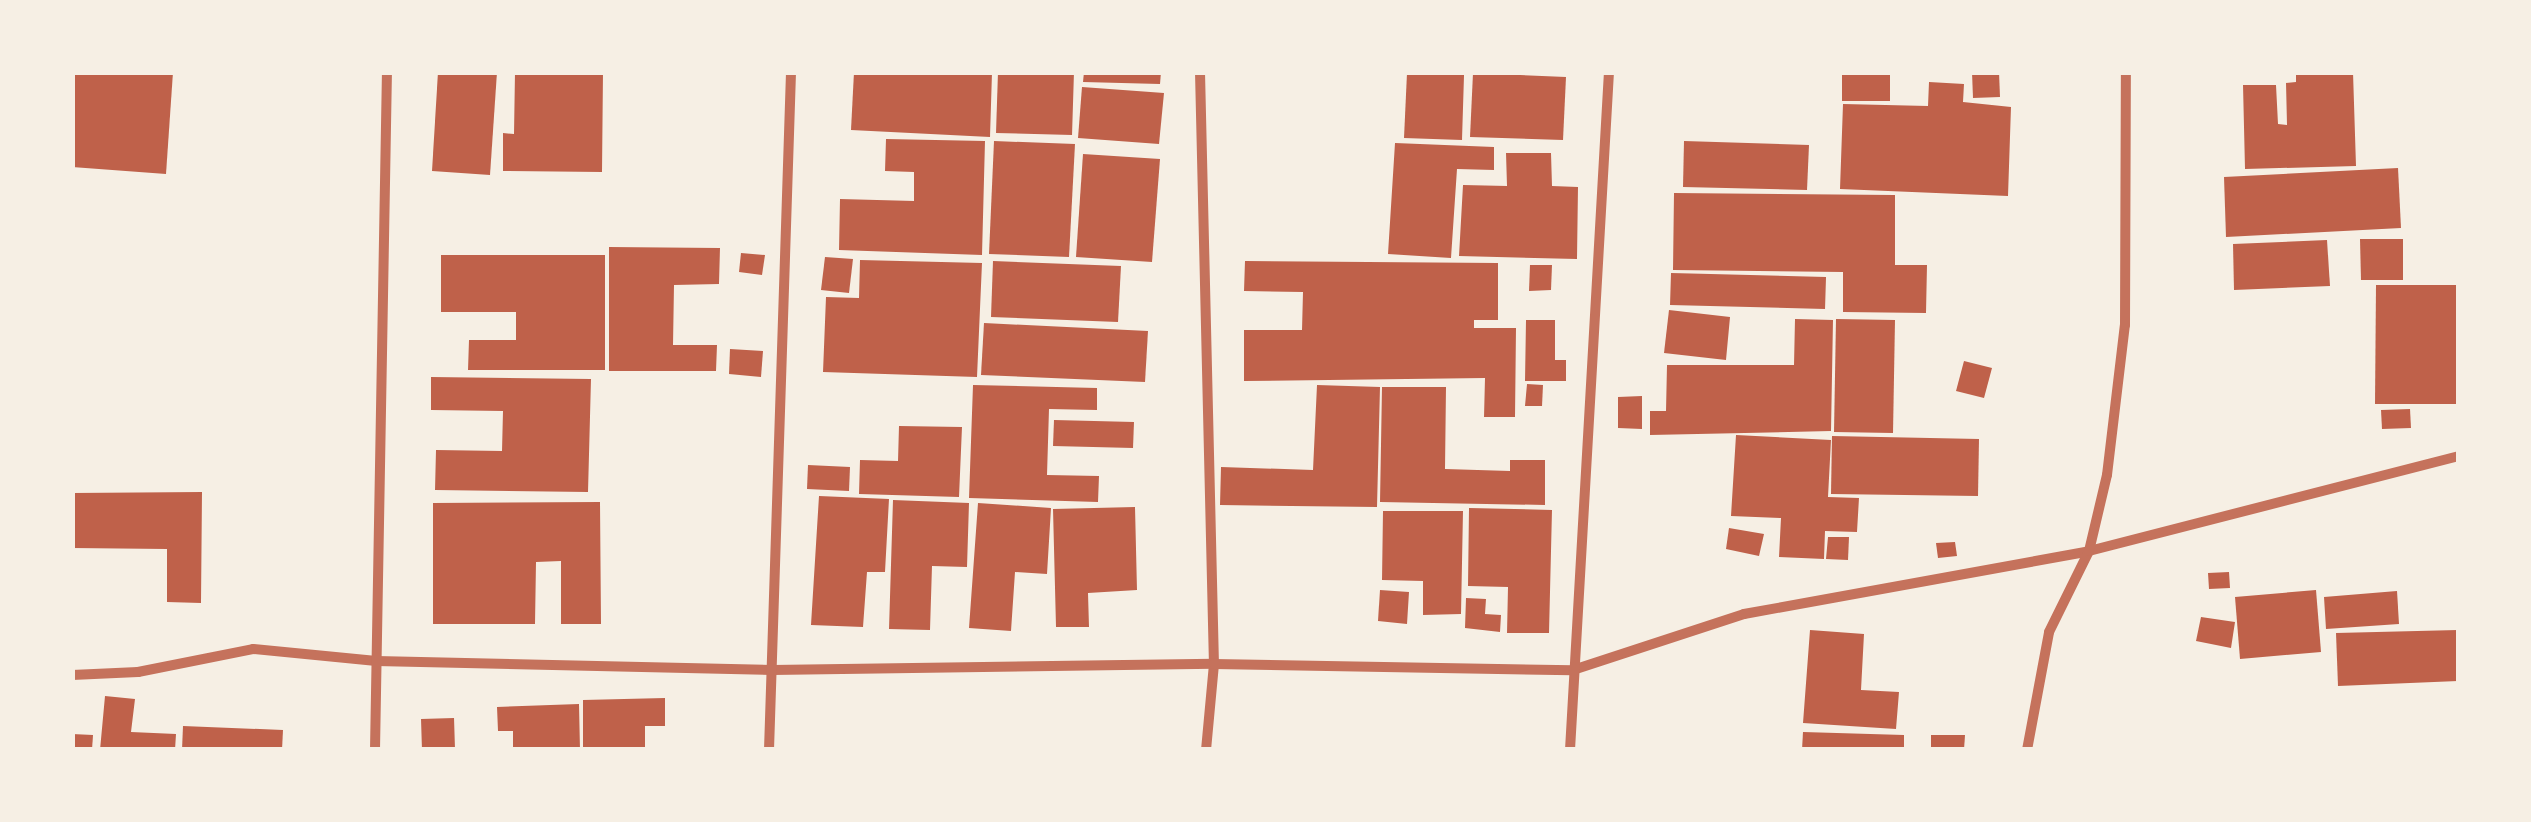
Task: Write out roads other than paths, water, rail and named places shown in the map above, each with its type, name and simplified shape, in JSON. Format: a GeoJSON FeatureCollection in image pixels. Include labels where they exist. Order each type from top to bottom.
{"type":"FeatureCollection","features":[{"type":"Feature","properties":{"kind":"street"},"geometry":{"type":"LineString","coordinates":[[375,750],[387,72]]}},
{"type":"Feature","properties":{"kind":"street"},"geometry":{"type":"LineString","coordinates":[[769,750],[791,72]]}},
{"type":"Feature","properties":{"kind":"street"},"geometry":{"type":"LineString","coordinates":[[1200,72],[1214,664],[1206,750]]}},
{"type":"Feature","properties":{"kind":"street"},"geometry":{"type":"LineString","coordinates":[[1570,750],[1609,72]]}},
{"type":"Feature","properties":{"kind":"street"},"geometry":{"type":"LineString","coordinates":[[2026,750],[2050,632],[2089,551],[2107,475],[2125,324],[2126,72]]}},
{"type":"Feature","properties":{"kind":"street"},"geometry":{"type":"LineString","coordinates":[[72,675],[138,672],[253,648],[376,661],[772,670],[1214,664],[1573,670],[1744,614],[2089,551],[2458,456]]}}]}
